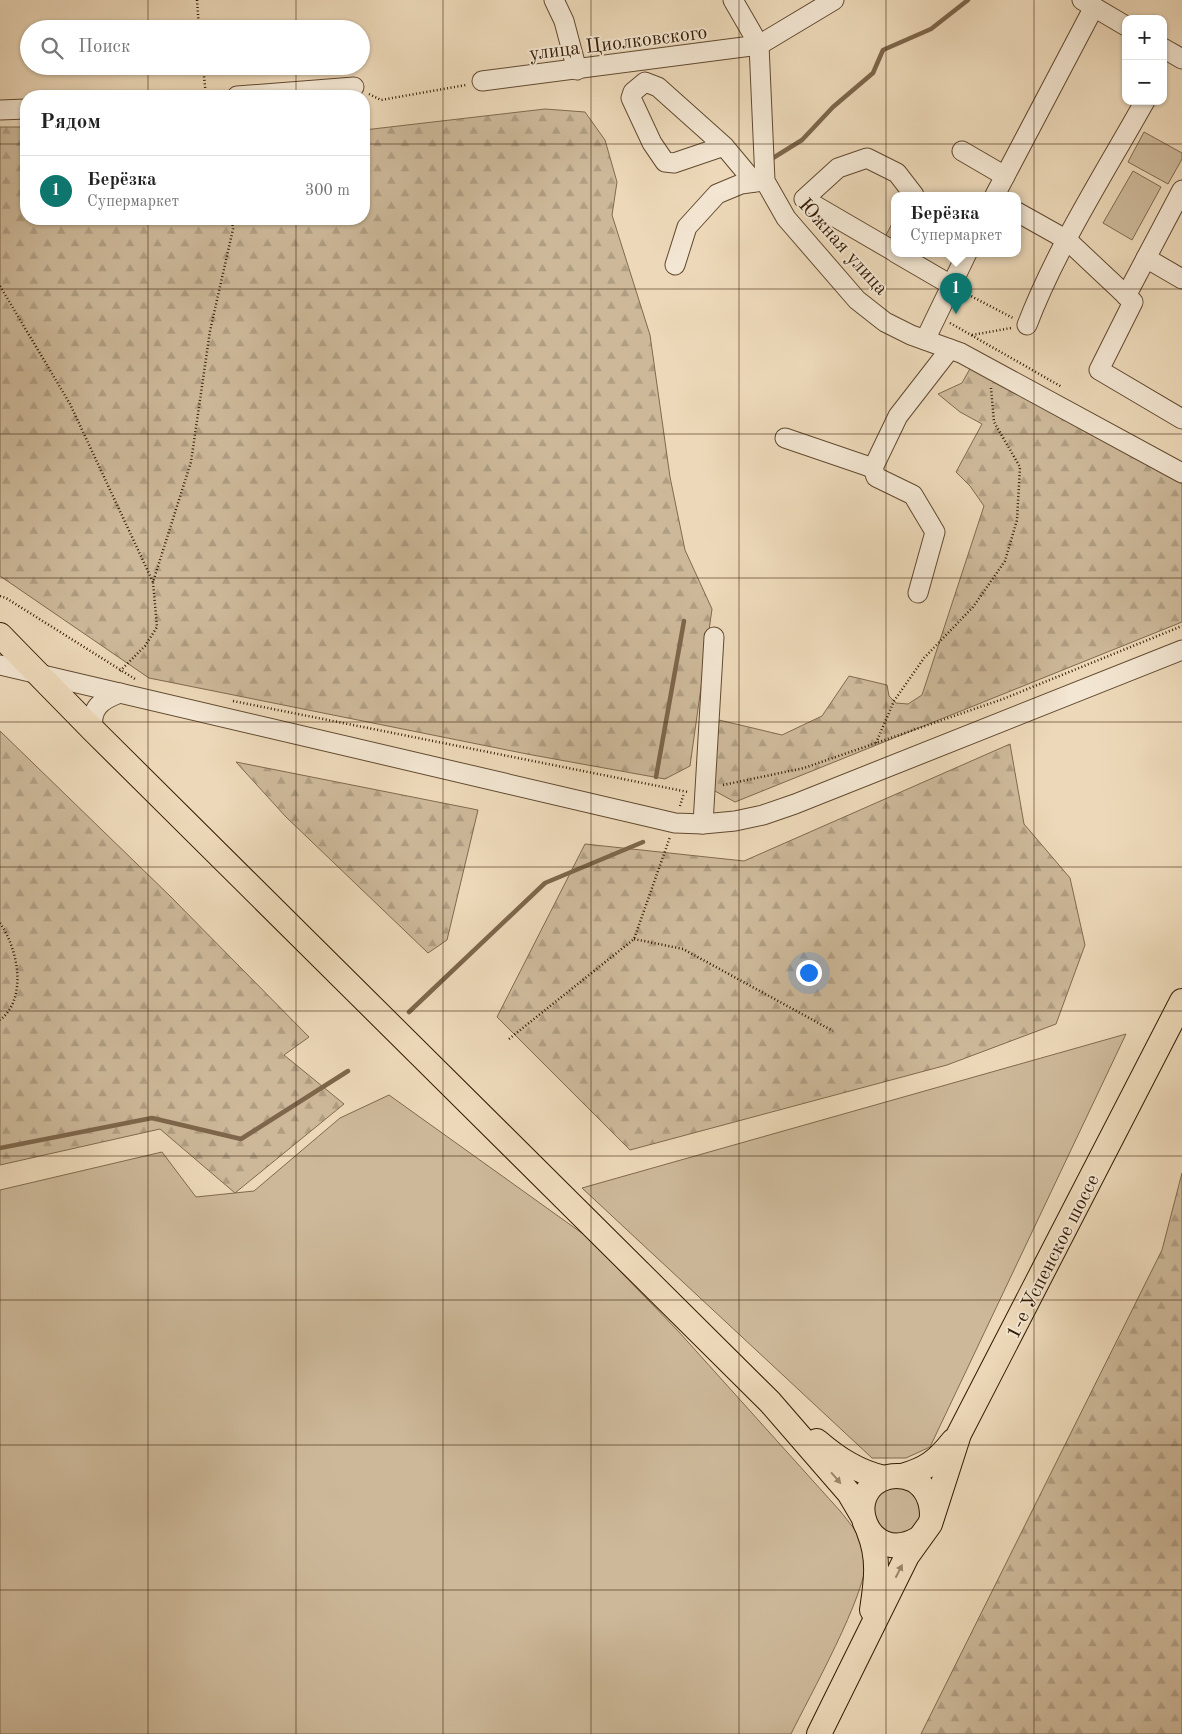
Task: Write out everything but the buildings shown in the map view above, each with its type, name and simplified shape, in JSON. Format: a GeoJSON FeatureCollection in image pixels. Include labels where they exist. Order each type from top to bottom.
{"type":"FeatureCollection","features":[{"type":"Feature","properties":{"kind":"main road"},"geometry":{"type":"LineString","coordinates":[[0,635],[93,730],[770,1402],[849,1493],[876,1539],[893,1546],[910,1543],[918,1539]]}},
{"type":"Feature","properties":{"kind":"main road","name":"1-е Успенское шоссе"},"geometry":{"type":"LineString","coordinates":[[819,1734],[907,1556],[930,1524],[959,1434],[1182,1001]]}},
{"type":"Feature","properties":{"kind":"main road"},"geometry":{"type":"LineString","coordinates":[[770,1402],[834,1455],[864,1474],[893,1477],[919,1483],[925,1490],[932,1506],[932,1516]]}},
{"type":"Feature","properties":{"kind":"main road"},"geometry":{"type":"LineString","coordinates":[[869,1630],[877,1576],[876,1550],[866,1524],[865,1498],[876,1483],[921,1470],[939,1459],[959,1434]]}},
{"type":"Feature","properties":{"kind":"street"},"geometry":{"type":"LineString","coordinates":[[554,0],[564,21],[577,70]]}},
{"type":"Feature","properties":{"kind":"street"},"geometry":{"type":"LineString","coordinates":[[733,0],[759,45],[834,0]]}},
{"type":"Feature","properties":{"kind":"street"},"geometry":{"type":"LineString","coordinates":[[997,192],[1088,3],[1122,24]]}},
{"type":"Feature","properties":{"kind":"street","name":"улица Циолковского"},"geometry":{"type":"LineString","coordinates":[[482,81],[759,45]]}},
{"type":"Feature","properties":{"kind":"street","name":"Южная улица"},"geometry":{"type":"LineString","coordinates":[[759,45],[759,182],[786,218],[857,300],[885,322],[950,349],[1182,473]]}},
{"type":"Feature","properties":{"kind":"street"},"geometry":{"type":"LineString","coordinates":[[1167,50],[1182,59]]}},
{"type":"Feature","properties":{"kind":"street"},"geometry":{"type":"LineString","coordinates":[[724,146],[674,163],[665,162],[652,143],[631,98],[633,92],[645,82],[658,87],[724,146],[759,182]]}},
{"type":"Feature","properties":{"kind":"street"},"geometry":{"type":"LineString","coordinates":[[315,90],[354,87]]}},
{"type":"Feature","properties":{"kind":"street"},"geometry":{"type":"LineString","coordinates":[[1026,325],[1067,240],[1143,105]]}},
{"type":"Feature","properties":{"kind":"street"},"geometry":{"type":"LineString","coordinates":[[0,110],[20,109]]}},
{"type":"Feature","properties":{"kind":"street"},"geometry":{"type":"LineString","coordinates":[[962,151],[1005,176]]}},
{"type":"Feature","properties":{"kind":"street"},"geometry":{"type":"LineString","coordinates":[[891,250],[804,199],[838,168],[867,158],[897,173],[912,192]]}},
{"type":"Feature","properties":{"kind":"street"},"geometry":{"type":"LineString","coordinates":[[675,265],[687,227],[717,194],[741,184],[759,182]]}},
{"type":"Feature","properties":{"kind":"street"},"geometry":{"type":"LineString","coordinates":[[1126,296],[1182,190]]}},
{"type":"Feature","properties":{"kind":"street"},"geometry":{"type":"LineString","coordinates":[[1021,214],[1067,240],[1133,302],[1099,370],[1182,419]]}},
{"type":"Feature","properties":{"kind":"street"},"geometry":{"type":"LineString","coordinates":[[903,257],[951,285]]}},
{"type":"Feature","properties":{"kind":"street"},"geometry":{"type":"LineString","coordinates":[[925,340],[965,257]]}},
{"type":"Feature","properties":{"kind":"street"},"geometry":{"type":"LineString","coordinates":[[1146,258],[1182,279]]}},
{"type":"Feature","properties":{"kind":"street"},"geometry":{"type":"LineString","coordinates":[[918,593],[935,532],[913,495],[876,477],[873,468],[898,416],[950,349]]}},
{"type":"Feature","properties":{"kind":"street"},"geometry":{"type":"LineString","coordinates":[[785,438],[873,468]]}},
{"type":"Feature","properties":{"kind":"street"},"geometry":{"type":"LineString","coordinates":[[703,824],[714,637]]}},
{"type":"Feature","properties":{"kind":"street"},"geometry":{"type":"LineString","coordinates":[[0,665],[675,823],[703,824],[763,815],[795,804],[1182,650]]}},
{"type":"Feature","properties":{"kind":"street"},"geometry":{"type":"LineString","coordinates":[[93,730],[94,710],[104,699],[120,693]]}},
{"type":"Feature","properties":{"kind":"path"},"geometry":{"type":"LineString","coordinates":[[196,0],[198,20]]}},
{"type":"Feature","properties":{"kind":"path"},"geometry":{"type":"LineString","coordinates":[[204,75],[205,90]]}},
{"type":"Feature","properties":{"kind":"path"},"geometry":{"type":"LineString","coordinates":[[370,95],[381,100],[482,81]]}},
{"type":"Feature","properties":{"kind":"path"},"geometry":{"type":"LineString","coordinates":[[354,87],[360,90]]}},
{"type":"Feature","properties":{"kind":"path"},"geometry":{"type":"LineString","coordinates":[[153,582],[191,462],[210,331],[233,225]]}},
{"type":"Feature","properties":{"kind":"path"},"geometry":{"type":"LineString","coordinates":[[951,285],[1026,325]]}},
{"type":"Feature","properties":{"kind":"path"},"geometry":{"type":"LineString","coordinates":[[0,286],[70,404],[153,582],[157,627],[145,646],[120,671]]}},
{"type":"Feature","properties":{"kind":"path"},"geometry":{"type":"LineString","coordinates":[[936,315],[1064,388]]}},
{"type":"Feature","properties":{"kind":"path"},"geometry":{"type":"LineString","coordinates":[[971,336],[1026,325]]}},
{"type":"Feature","properties":{"kind":"path"},"geometry":{"type":"LineString","coordinates":[[876,743],[894,701],[924,658],[973,607],[1005,561],[1017,520],[1020,467],[994,422],[989,369]]}},
{"type":"Feature","properties":{"kind":"path"},"geometry":{"type":"LineString","coordinates":[[0,596],[120,671],[142,682]]}},
{"type":"Feature","properties":{"kind":"path"},"geometry":{"type":"LineString","coordinates":[[229,700],[684,793],[804,768],[1003,699],[1182,626]]}},
{"type":"Feature","properties":{"kind":"path"},"geometry":{"type":"LineString","coordinates":[[509,1039],[634,939],[684,793]]}},
{"type":"Feature","properties":{"kind":"path"},"geometry":{"type":"LineString","coordinates":[[0,923],[11,942],[19,988],[5,1016],[0,1020]]}},
{"type":"Feature","properties":{"kind":"path"},"geometry":{"type":"LineString","coordinates":[[634,939],[683,949],[833,1031]]}},
{"type":"Feature","properties":{"kind":"green space"},"geometry":{"type":"Polygon","coordinates":[[[545,109],[585,112],[605,140],[617,182],[612,215],[650,335],[670,477],[685,550],[712,609],[690,766],[665,779],[527,754],[149,678],[0,576],[0,127],[20,127],[20,225],[370,225],[370,129],[545,109]]]}},
{"type":"Feature","properties":{"kind":"green space"},"geometry":{"type":"Polygon","coordinates":[[[1144,132],[1182,153],[1182,159],[1168,184],[1128,162],[1144,132]]]}},
{"type":"Feature","properties":{"kind":"green space"},"geometry":{"type":"Polygon","coordinates":[[[1133,171],[1161,187],[1132,240],[1103,223],[1133,171]]]}},
{"type":"Feature","properties":{"kind":"green space"},"geometry":{"type":"Polygon","coordinates":[[[891,226],[891,241],[885,237],[891,226]]]}},
{"type":"Feature","properties":{"kind":"green space"},"geometry":{"type":"Polygon","coordinates":[[[972,365],[1182,484],[1182,622],[735,802],[713,790],[719,720],[782,735],[822,716],[849,676],[887,685],[889,696],[896,703],[908,704],[922,695],[984,506],[970,486],[956,472],[982,424],[960,412],[938,394],[962,383],[972,365]]]}},
{"type":"Feature","properties":{"kind":"green space"},"geometry":{"type":"Polygon","coordinates":[[[0,731],[170,896],[309,1037],[284,1055],[344,1104],[235,1193],[160,1129],[0,1165],[0,731]]]}},
{"type":"Feature","properties":{"kind":"green space"},"geometry":{"type":"Polygon","coordinates":[[[1010,744],[1024,824],[1070,878],[1085,945],[1056,1024],[947,1065],[630,1150],[497,1017],[585,844],[744,861],[1010,744]]]}},
{"type":"Feature","properties":{"kind":"green space"},"geometry":{"type":"Polygon","coordinates":[[[236,762],[478,810],[447,940],[428,953],[286,817],[236,762]]]}},
{"type":"Feature","properties":{"kind":"green space"},"geometry":{"type":"Polygon","coordinates":[[[1126,1034],[930,1447],[906,1458],[872,1458],[582,1188],[1126,1034]]]}},
{"type":"Feature","properties":{"kind":"green space"},"geometry":{"type":"Polygon","coordinates":[[[389,1095],[586,1236],[679,1332],[841,1512],[864,1545],[866,1558],[858,1595],[836,1646],[791,1734],[0,1734],[0,1190],[162,1152],[196,1197],[254,1191],[340,1118],[389,1095]]]}},
{"type":"Feature","properties":{"kind":"green space"},"geometry":{"type":"Polygon","coordinates":[[[1182,1173],[1182,1734],[921,1734],[1162,1250],[1182,1173]]]}},
{"type":"Feature","properties":{"kind":"green space"},"geometry":{"type":"Polygon","coordinates":[[[892,1487],[902,1487],[914,1494],[921,1506],[921,1516],[914,1528],[902,1535],[892,1535],[884,1531],[877,1524],[873,1516],[873,1506],[877,1498],[884,1491],[892,1487]]]}},
{"type":"Feature","properties":{"kind":"waterway"},"geometry":{"type":"LineString","coordinates":[[773,158],[802,140],[833,107],[873,73],[883,50],[931,29],[968,0]]}},
{"type":"Feature","properties":{"kind":"waterway"},"geometry":{"type":"LineString","coordinates":[[656,777],[684,621]]}},
{"type":"Feature","properties":{"kind":"waterway"},"geometry":{"type":"LineString","coordinates":[[409,1012],[545,883],[643,842]]}},
{"type":"Feature","properties":{"kind":"waterway"},"geometry":{"type":"LineString","coordinates":[[0,1148],[152,1118],[241,1139],[348,1071]]}},
{"type":"Feature","properties":{"kind":"place","name":"Берёзка"},"geometry":{"type":"Point","coordinates":[956,314]}}]}
